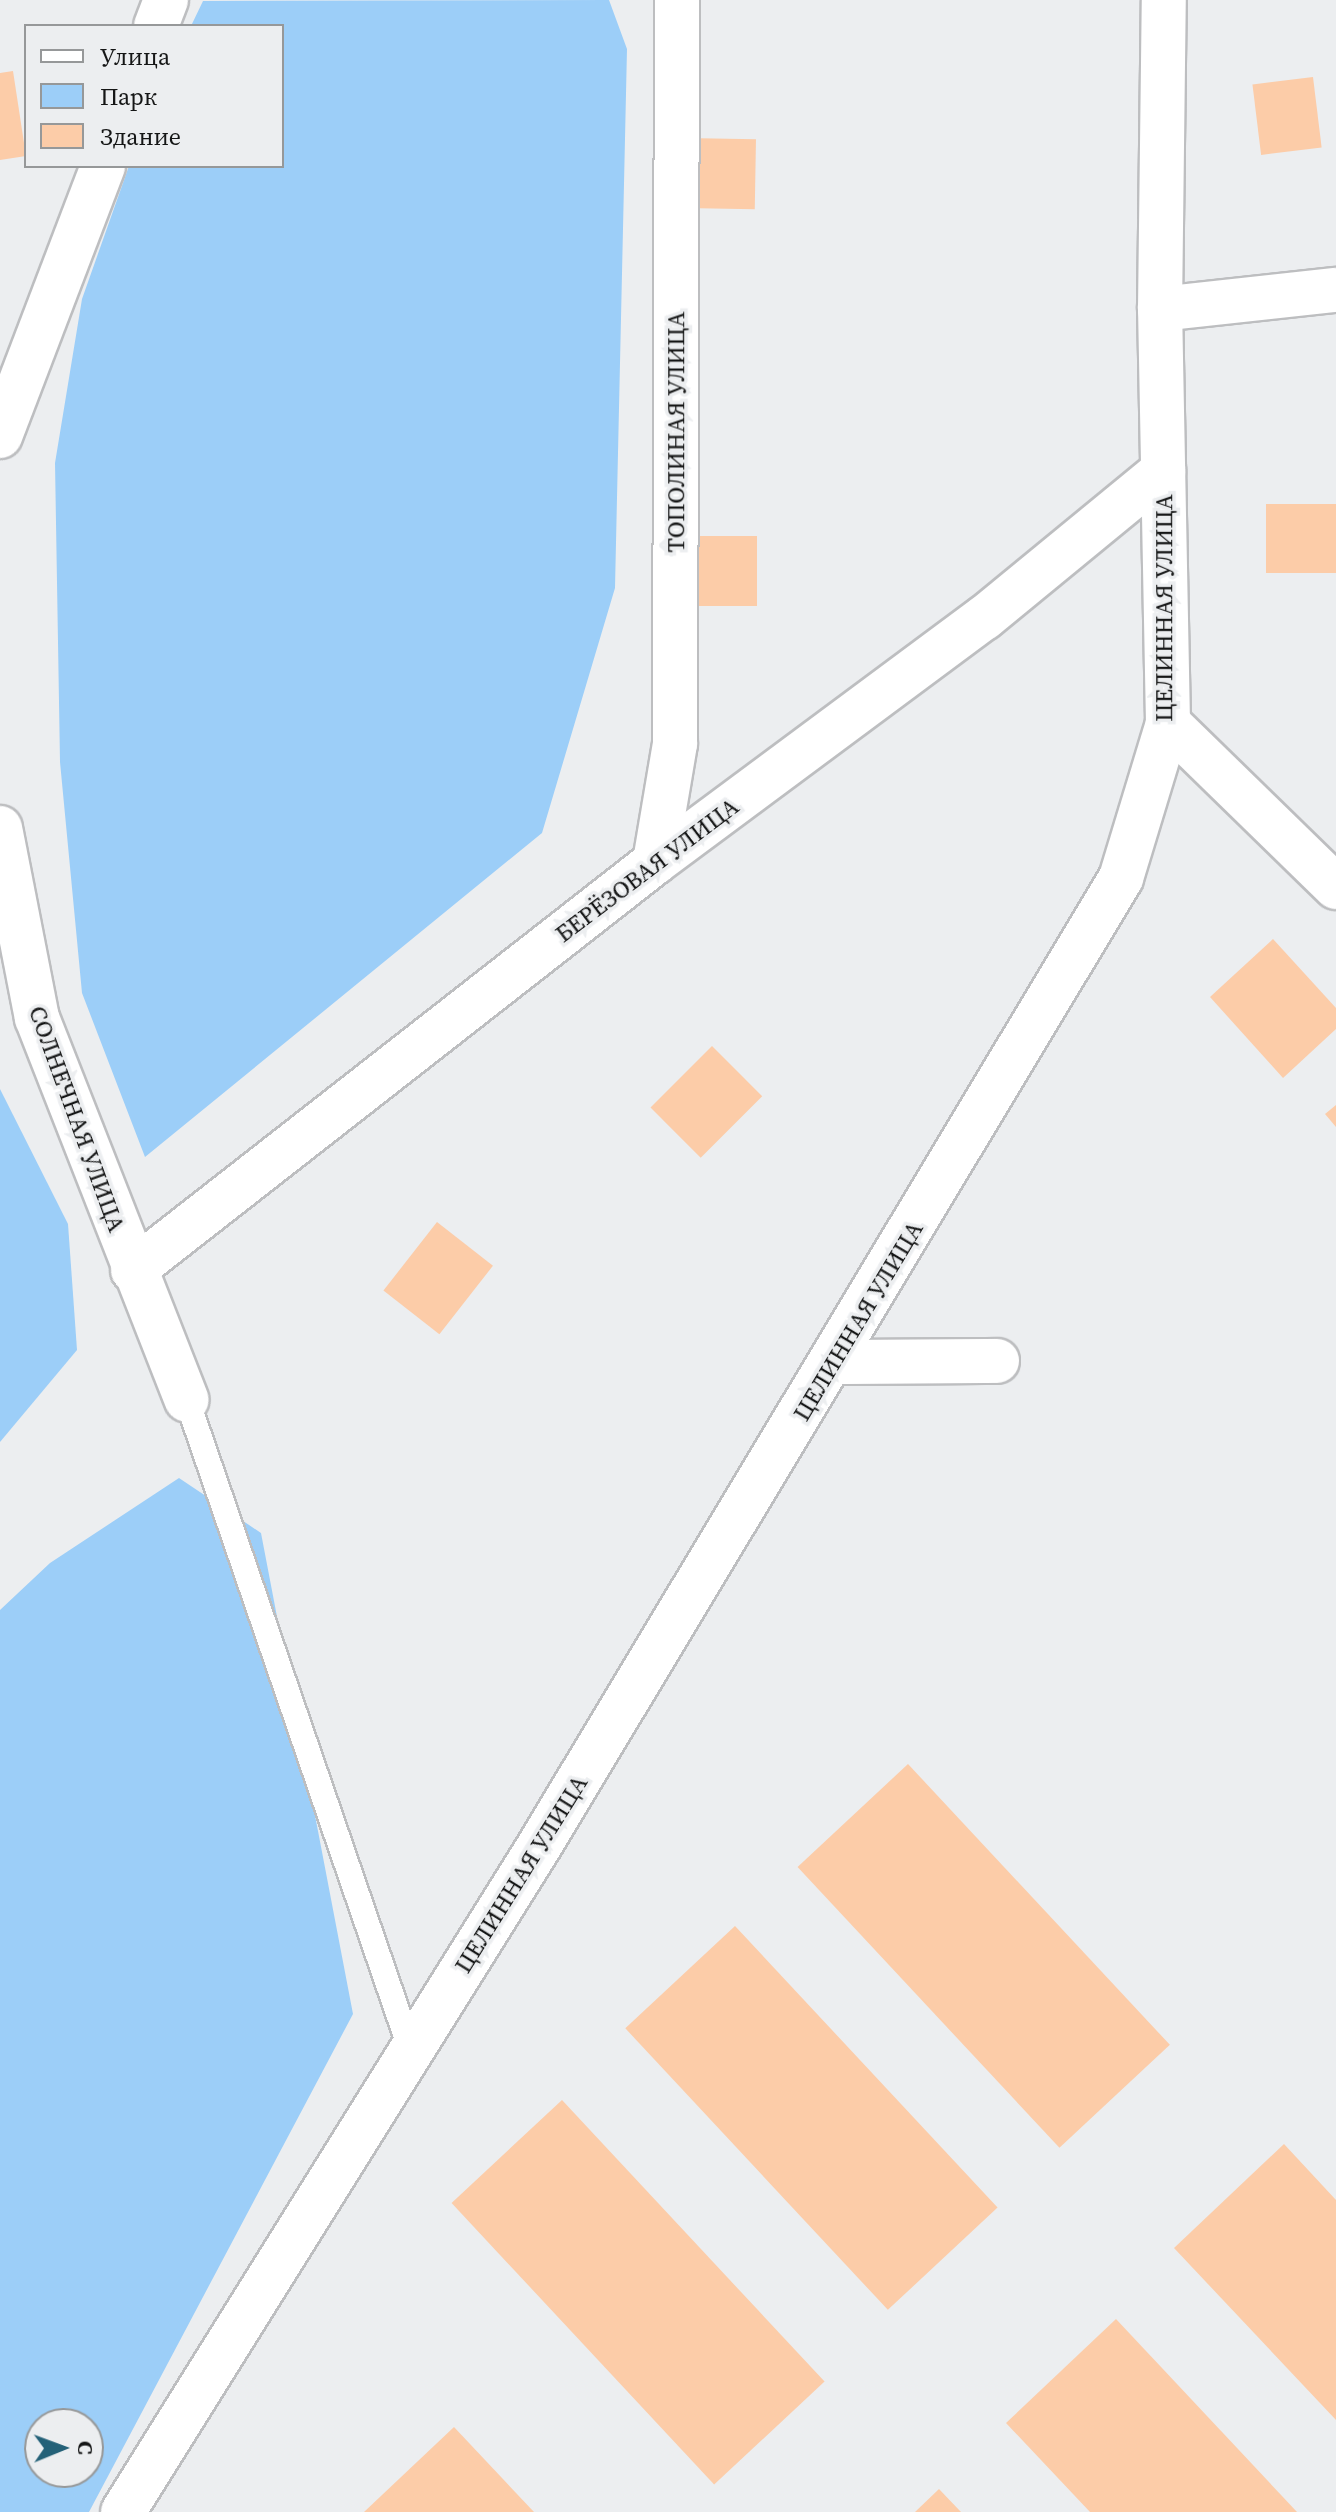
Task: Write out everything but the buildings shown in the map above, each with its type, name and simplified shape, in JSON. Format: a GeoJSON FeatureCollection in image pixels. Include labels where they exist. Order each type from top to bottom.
{"type":"FeatureCollection","features":[{"type":"Feature","properties":{"kind":"street"},"geometry":{"type":"LineString","coordinates":[[157,24],[166,0]]}},
{"type":"Feature","properties":{"kind":"street","name":"ТОПОЛИНАЯ УЛИЦА"},"geometry":{"type":"LineString","coordinates":[[655,862],[675,744],[677,0]]}},
{"type":"Feature","properties":{"kind":"street","name":"ЦЕЛИННАЯ УЛИЦА"},"geometry":{"type":"LineString","coordinates":[[123,2512],[411,2051],[834,1362],[1121,878],[1168,723],[1160,309],[1164,0]]}},
{"type":"Feature","properties":{"kind":"street"},"geometry":{"type":"LineString","coordinates":[[0,436],[102,168]]}},
{"type":"Feature","properties":{"kind":"street"},"geometry":{"type":"LineString","coordinates":[[1160,309],[1336,290]]}},
{"type":"Feature","properties":{"kind":"street","name":"БЕРЁЗОВАЯ УЛИЦА"},"geometry":{"type":"LineString","coordinates":[[133,1270],[655,862],[984,618],[1163,471]]}},
{"type":"Feature","properties":{"kind":"street"},"geometry":{"type":"LineString","coordinates":[[1168,723],[1321,854],[1336,887]]}},
{"type":"Feature","properties":{"kind":"street","name":"СОЛНЕЧНАЯ УЛИЦА"},"geometry":{"type":"LineString","coordinates":[[0,828],[37,1018],[133,1270],[187,1400]]}},
{"type":"Feature","properties":{"kind":"street"},"geometry":{"type":"LineString","coordinates":[[834,1362],[997,1361]]}},
{"type":"Feature","properties":{"kind":"lane"},"geometry":{"type":"LineString","coordinates":[[187,1400],[411,2051]]}},
{"type":"Feature","properties":{"kind":"green space"},"geometry":{"type":"Polygon","coordinates":[[[609,0],[627,49],[615,588],[542,833],[145,1157],[82,993],[60,762],[55,463],[82,299],[128,168],[284,168],[284,24],[192,24],[203,1],[609,0]]]}},
{"type":"Feature","properties":{"kind":"green space"},"geometry":{"type":"Polygon","coordinates":[[[0,1089],[68,1224],[77,1350],[0,1442],[0,1089]]]}},
{"type":"Feature","properties":{"kind":"green space"},"geometry":{"type":"Polygon","coordinates":[[[179,1478],[261,1533],[353,2014],[104,2484],[104,2408],[24,2408],[24,2488],[102,2488],[89,2512],[0,2512],[0,1610],[50,1563],[179,1478]]]}}]}
